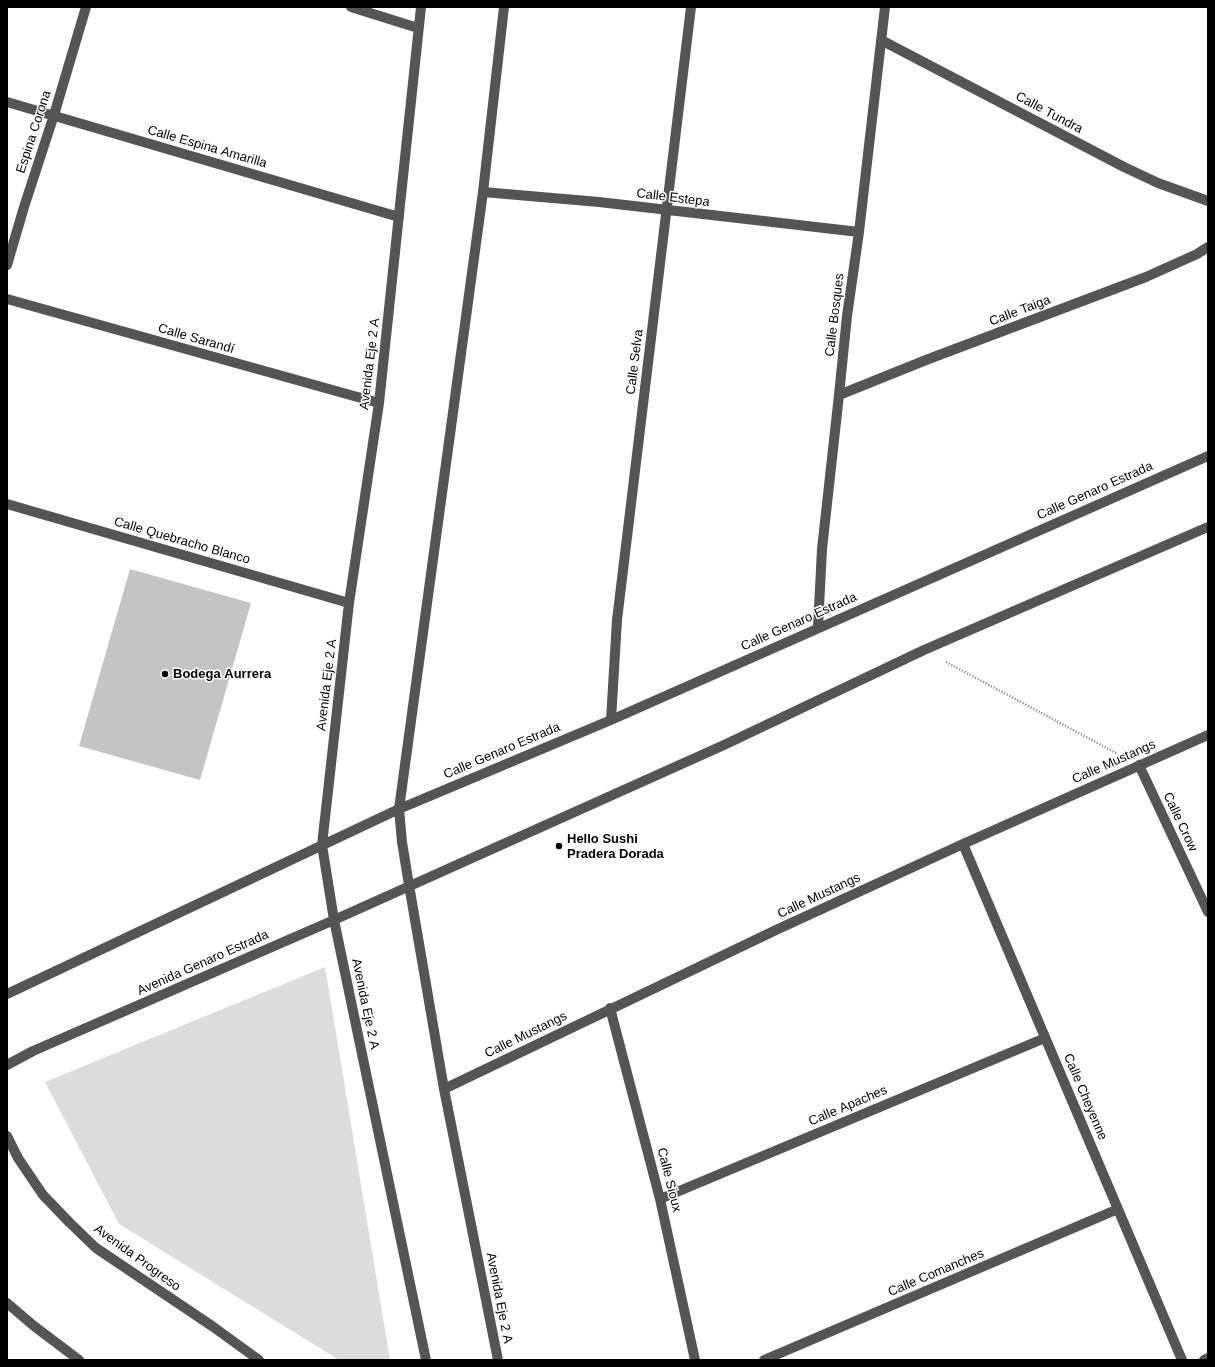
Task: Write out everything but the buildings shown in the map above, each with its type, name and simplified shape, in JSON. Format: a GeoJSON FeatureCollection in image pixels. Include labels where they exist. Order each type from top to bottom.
{"type":"FeatureCollection","features":[{"type":"Feature","properties":{"kind":"street","name":"Espina Corona"},"geometry":{"type":"LineString","coordinates":[[7,265],[86,7]]}},
{"type":"Feature","properties":{"kind":"street"},"geometry":{"type":"LineString","coordinates":[[351,7],[418,28]]}},
{"type":"Feature","properties":{"kind":"street","name":"Avenida Eje 2 A"},"geometry":{"type":"LineString","coordinates":[[421,7],[379,403],[349,604],[322,845],[334,920],[426,1360]]}},
{"type":"Feature","properties":{"kind":"street","name":"Avenida Eje 2 A"},"geometry":{"type":"LineString","coordinates":[[498,1360],[444,1089],[409,886],[402,842],[399,809],[483,192],[504,7]]}},
{"type":"Feature","properties":{"kind":"street","name":"Calle Selva"},"geometry":{"type":"LineString","coordinates":[[611,720],[617,620],[691,7]]}},
{"type":"Feature","properties":{"kind":"street","name":"Calle Bosques"},"geometry":{"type":"LineString","coordinates":[[818,627],[822,549],[885,7]]}},
{"type":"Feature","properties":{"kind":"street","name":"Calle Tundra"},"geometry":{"type":"LineString","coordinates":[[881,40],[1124,167],[1158,182],[1208,200]]}},
{"type":"Feature","properties":{"kind":"street","name":"Calle Espina Amarilla"},"geometry":{"type":"LineString","coordinates":[[7,102],[399,217]]}},
{"type":"Feature","properties":{"kind":"street","name":"Calle Estepa"},"geometry":{"type":"LineString","coordinates":[[483,192],[599,202],[859,232]]}},
{"type":"Feature","properties":{"kind":"street","name":"Calle Taiga"},"geometry":{"type":"LineString","coordinates":[[839,395],[926,360],[1146,278],[1198,254],[1208,247]]}},
{"type":"Feature","properties":{"kind":"street","name":"Calle Sarandí"},"geometry":{"type":"LineString","coordinates":[[7,299],[379,403]]}},
{"type":"Feature","properties":{"kind":"street","name":"Calle Genaro Estrada"},"geometry":{"type":"LineString","coordinates":[[399,809],[611,720],[818,627],[1208,456]]}},
{"type":"Feature","properties":{"kind":"street","name":"Calle Quebracho Blanco"},"geometry":{"type":"LineString","coordinates":[[7,504],[349,604]]}},
{"type":"Feature","properties":{"kind":"street"},"geometry":{"type":"LineString","coordinates":[[409,886],[724,745],[924,650],[1208,527]]}},
{"type":"Feature","properties":{"kind":"street","name":"Calle Mustangs"},"geometry":{"type":"LineString","coordinates":[[444,1089],[610,1008],[963,844],[1208,735]]}},
{"type":"Feature","properties":{"kind":"street","name":"Calle Crow"},"geometry":{"type":"LineString","coordinates":[[1140,765],[1208,912]]}},
{"type":"Feature","properties":{"kind":"street"},"geometry":{"type":"LineString","coordinates":[[7,994],[399,809]]}},
{"type":"Feature","properties":{"kind":"street","name":"Calle Cheyenne"},"geometry":{"type":"LineString","coordinates":[[963,844],[1182,1360]]}},
{"type":"Feature","properties":{"kind":"street","name":"Avenida Genaro Estrada"},"geometry":{"type":"LineString","coordinates":[[7,1064],[40,1048],[409,886]]}},
{"type":"Feature","properties":{"kind":"street","name":"Calle Sioux"},"geometry":{"type":"LineString","coordinates":[[610,1008],[660,1199],[695,1360]]}},
{"type":"Feature","properties":{"kind":"street","name":"Calle Apaches"},"geometry":{"type":"LineString","coordinates":[[660,1199],[1045,1038]]}},
{"type":"Feature","properties":{"kind":"street","name":"Avenida Progreso"},"geometry":{"type":"LineString","coordinates":[[7,1136],[18,1158],[43,1195],[96,1248],[260,1360]]}},
{"type":"Feature","properties":{"kind":"street","name":"Calle Comanches"},"geometry":{"type":"LineString","coordinates":[[764,1360],[1118,1210]]}},
{"type":"Feature","properties":{"kind":"street"},"geometry":{"type":"LineString","coordinates":[[7,1303],[78,1360]]}},
{"type":"Feature","properties":{"kind":"street"},"geometry":{"type":"LineString","coordinates":[[1204,1360],[1208,1358]]}},
{"type":"Feature","properties":{"kind":"path"},"geometry":{"type":"LineString","coordinates":[[924,650],[1060,724],[1140,765]]}},
{"type":"Feature","properties":{"kind":"shaded area"},"geometry":{"type":"Polygon","coordinates":[[[325,967],[390,1360],[339,1360],[119,1224],[45,1082],[325,967]]]}},
{"type":"Feature","properties":{"kind":"place","name":"Bodega Aurrera"},"geometry":{"type":"Point","coordinates":[165,674]}},
{"type":"Feature","properties":{"kind":"place","name":"Hello Sushi Pradera Dorada"},"geometry":{"type":"Point","coordinates":[559,846]}}]}
